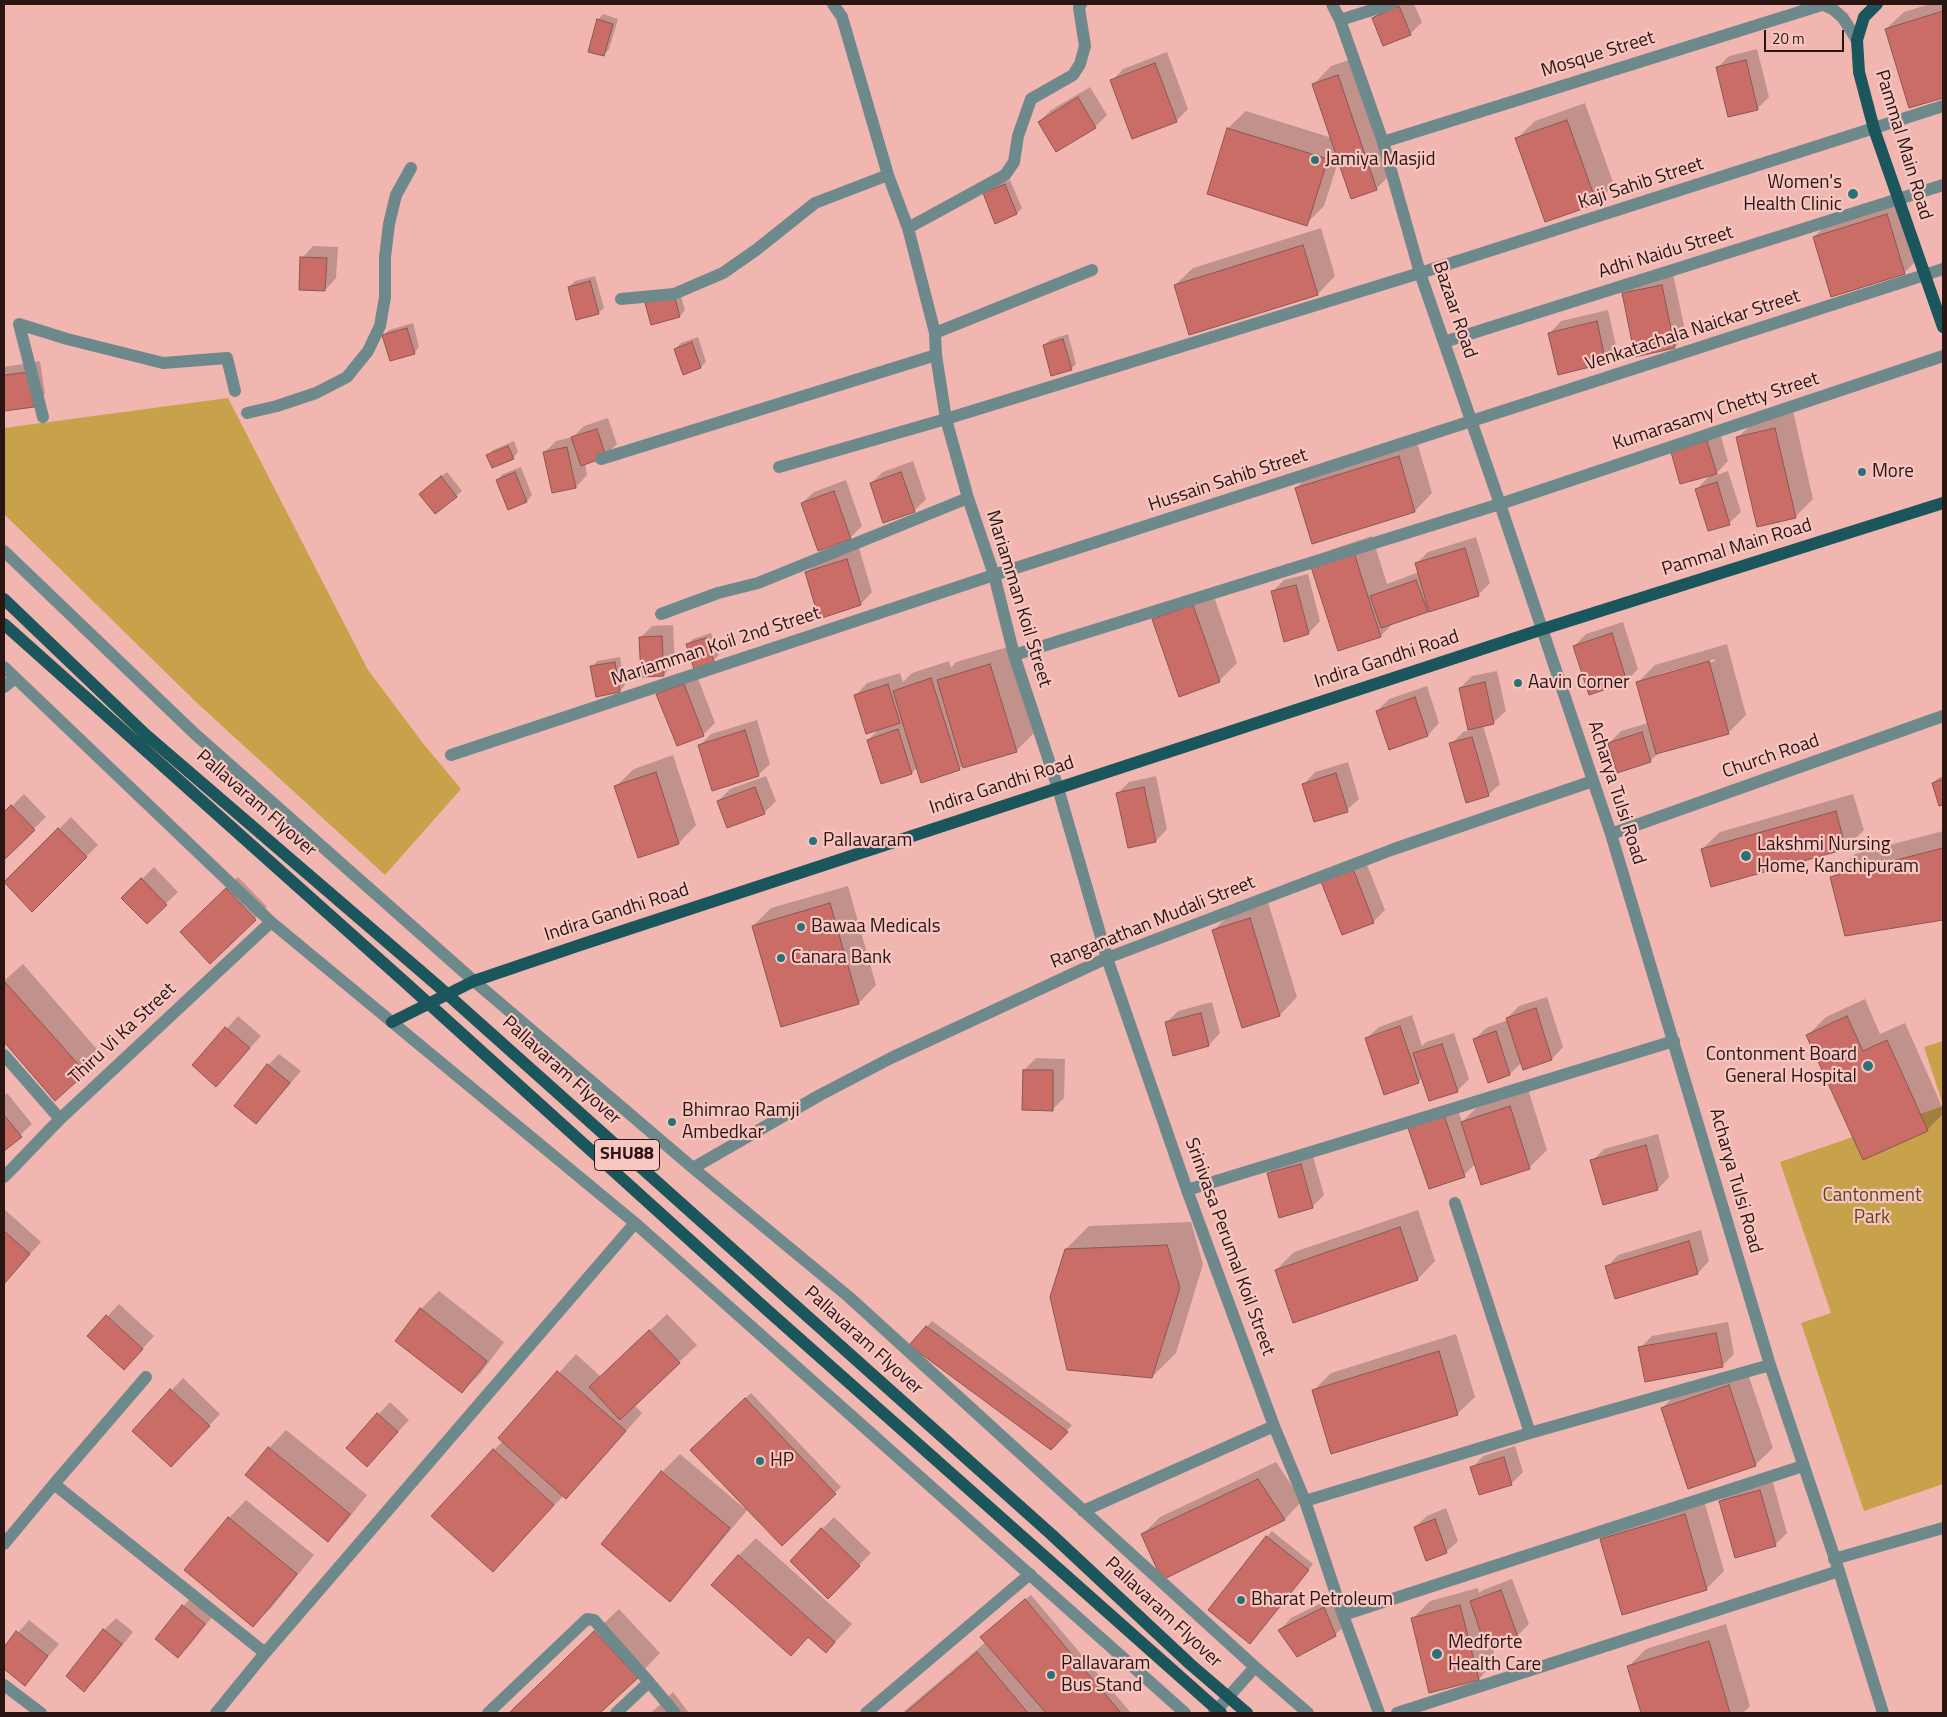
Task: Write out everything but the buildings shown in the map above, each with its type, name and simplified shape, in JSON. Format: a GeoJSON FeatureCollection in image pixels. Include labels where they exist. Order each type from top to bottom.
{"type":"FeatureCollection","features":[{"type":"Feature","properties":{"kind":"main road","name":"Pammal Main Road"},"geometry":{"type":"LineString","coordinates":[[1877,4],[1864,17],[1857,40],[1859,72],[1874,129],[1943,327]]}},
{"type":"Feature","properties":{"kind":"main road","name":"Pammal Main Road"},"geometry":{"type":"LineString","coordinates":[[1543,629],[1943,504]]}},
{"type":"Feature","properties":{"kind":"main road","name":"Pallavaram Flyover"},"geometry":{"type":"LineString","coordinates":[[4,599],[146,734],[438,986],[1052,1536],[1190,1664],[1247,1713]]}},
{"type":"Feature","properties":{"kind":"main road","name":"Pallavaram Flyover"},"geometry":{"type":"LineString","coordinates":[[4,624],[414,990],[773,1315],[1221,1713]]}},
{"type":"Feature","properties":{"kind":"main road","name":"Indira Gandhi Road"},"geometry":{"type":"LineString","coordinates":[[392,1022],[474,981],[1543,629]]}},
{"type":"Feature","properties":{"kind":"street","name":"Mariamman Koil Street"},"geometry":{"type":"LineString","coordinates":[[833,4],[842,17],[888,175],[908,228],[935,333],[936,355],[946,420],[968,498],[994,575],[1014,655],[1058,788]]}},
{"type":"Feature","properties":{"kind":"street"},"geometry":{"type":"LineString","coordinates":[[908,228],[1005,175],[1014,162],[1018,136],[1031,99],[1073,75],[1080,64],[1085,46],[1079,8],[1081,4]]}},
{"type":"Feature","properties":{"kind":"street","name":"Bazaar Road"},"geometry":{"type":"LineString","coordinates":[[1332,4],[1340,20],[1383,142],[1420,274],[1473,422],[1543,629]]}},
{"type":"Feature","properties":{"kind":"street"},"geometry":{"type":"LineString","coordinates":[[1340,20],[1391,4]]}},
{"type":"Feature","properties":{"kind":"street"},"geometry":{"type":"LineString","coordinates":[[1823,4],[1843,18],[1857,40]]}},
{"type":"Feature","properties":{"kind":"street","name":"Mosque Street"},"geometry":{"type":"LineString","coordinates":[[1383,142],[1823,4]]}},
{"type":"Feature","properties":{"kind":"street","name":"Kaji Sahib Street"},"geometry":{"type":"LineString","coordinates":[[778,468],[946,420],[1420,274],[1943,106]]}},
{"type":"Feature","properties":{"kind":"street"},"geometry":{"type":"LineString","coordinates":[[247,413],[277,406],[316,393],[347,376],[368,351],[380,326],[385,297],[385,257],[389,224],[396,195],[411,168]]}},
{"type":"Feature","properties":{"kind":"street"},"geometry":{"type":"LineString","coordinates":[[621,299],[674,294],[722,273],[756,250],[815,203],[888,175]]}},
{"type":"Feature","properties":{"kind":"street","name":"Adhi Naidu Street"},"geometry":{"type":"LineString","coordinates":[[1444,342],[1943,186]]}},
{"type":"Feature","properties":{"kind":"street","name":"Venkatachala Naickar Street"},"geometry":{"type":"LineString","coordinates":[[1473,422],[1943,269]]}},
{"type":"Feature","properties":{"kind":"street"},"geometry":{"type":"LineString","coordinates":[[935,333],[1092,270]]}},
{"type":"Feature","properties":{"kind":"street"},"geometry":{"type":"LineString","coordinates":[[43,417],[19,324],[163,363],[226,358],[236,390]]}},
{"type":"Feature","properties":{"kind":"street"},"geometry":{"type":"LineString","coordinates":[[601,459],[936,355]]}},
{"type":"Feature","properties":{"kind":"street","name":"Kumarasamy Chetty Street"},"geometry":{"type":"LineString","coordinates":[[1014,655],[1500,504],[1943,356]]}},
{"type":"Feature","properties":{"kind":"street","name":"Hussain Sahib Street"},"geometry":{"type":"LineString","coordinates":[[994,575],[1473,422]]}},
{"type":"Feature","properties":{"kind":"street"},"geometry":{"type":"LineString","coordinates":[[661,614],[718,594],[758,583],[968,498]]}},
{"type":"Feature","properties":{"kind":"street"},"geometry":{"type":"LineString","coordinates":[[4,551],[196,734],[474,981],[693,1168],[849,1297],[1255,1667],[1308,1713]]}},
{"type":"Feature","properties":{"kind":"street","name":"Mariamman Koil 2nd Street"},"geometry":{"type":"LineString","coordinates":[[451,755],[994,575]]}},
{"type":"Feature","properties":{"kind":"street","name":"Acharya Tulsi Road"},"geometry":{"type":"LineString","coordinates":[[1543,629],[1593,780],[1674,1041],[1770,1365],[1837,1565],[1883,1713]]}},
{"type":"Feature","properties":{"kind":"street"},"geometry":{"type":"LineString","coordinates":[[4,667],[271,922],[635,1222],[1185,1713]]}},
{"type":"Feature","properties":{"kind":"street"},"geometry":{"type":"LineString","coordinates":[[4,686],[15,678]]}},
{"type":"Feature","properties":{"kind":"street","name":"Church Road"},"geometry":{"type":"LineString","coordinates":[[1610,834],[1943,716]]}},
{"type":"Feature","properties":{"kind":"street","name":"Ranganathan Mudali Street"},"geometry":{"type":"LineString","coordinates":[[693,1168],[820,1095],[882,1063],[1107,958],[1394,849],[1593,780]]}},
{"type":"Feature","properties":{"kind":"street","name":"Srinivasa Perumal Koil Street"},"geometry":{"type":"LineString","coordinates":[[1058,788],[1107,958],[1187,1190],[1274,1426],[1305,1501],[1343,1615],[1379,1713]]}},
{"type":"Feature","properties":{"kind":"street","name":"Thiru Vi Ka Street"},"geometry":{"type":"LineString","coordinates":[[4,1177],[60,1119],[271,922]]}},
{"type":"Feature","properties":{"kind":"street"},"geometry":{"type":"LineString","coordinates":[[1187,1190],[1674,1041]]}},
{"type":"Feature","properties":{"kind":"street"},"geometry":{"type":"LineString","coordinates":[[4,1055],[60,1119]]}},
{"type":"Feature","properties":{"kind":"street"},"geometry":{"type":"LineString","coordinates":[[1456,1203],[1530,1433]]}},
{"type":"Feature","properties":{"kind":"street"},"geometry":{"type":"LineString","coordinates":[[216,1713],[265,1653],[635,1222]]}},
{"type":"Feature","properties":{"kind":"street"},"geometry":{"type":"LineString","coordinates":[[1305,1501],[1530,1433],[1770,1365]]}},
{"type":"Feature","properties":{"kind":"street"},"geometry":{"type":"LineString","coordinates":[[4,1544],[146,1377]]}},
{"type":"Feature","properties":{"kind":"street"},"geometry":{"type":"LineString","coordinates":[[1083,1511],[1274,1426]]}},
{"type":"Feature","properties":{"kind":"street"},"geometry":{"type":"LineString","coordinates":[[1343,1615],[1803,1466]]}},
{"type":"Feature","properties":{"kind":"street"},"geometry":{"type":"LineString","coordinates":[[54,1484],[265,1653]]}},
{"type":"Feature","properties":{"kind":"street"},"geometry":{"type":"LineString","coordinates":[[1398,1713],[1943,1528]]}},
{"type":"Feature","properties":{"kind":"street"},"geometry":{"type":"LineString","coordinates":[[866,1713],[1030,1574]]}},
{"type":"Feature","properties":{"kind":"street"},"geometry":{"type":"LineString","coordinates":[[488,1713],[587,1619],[594,1620],[675,1713]]}},
{"type":"Feature","properties":{"kind":"street"},"geometry":{"type":"LineString","coordinates":[[1214,1713],[1255,1667]]}},
{"type":"Feature","properties":{"kind":"street"},"geometry":{"type":"LineString","coordinates":[[616,1713],[649,1682]]}},
{"type":"Feature","properties":{"kind":"street"},"geometry":{"type":"LineString","coordinates":[[4,1685],[41,1713]]}},
{"type":"Feature","properties":{"kind":"green space"},"geometry":{"type":"Polygon","coordinates":[[[228,398],[368,670],[422,742],[461,789],[385,875],[196,702],[4,514],[4,428],[228,398]]]}},
{"type":"Feature","properties":{"kind":"green space"},"geometry":{"type":"Polygon","coordinates":[[[1943,1041],[1943,1105],[1924,1047],[1943,1041]]]}},
{"type":"Feature","properties":{"kind":"green space","name":"Cantonment Park"},"geometry":{"type":"Polygon","coordinates":[[[1943,1106],[1943,1484],[1864,1511],[1801,1323],[1831,1313],[1780,1162],[1943,1106]]]}},
{"type":"Feature","properties":{"kind":"place","name":"Jamiya Masjid"},"geometry":{"type":"Point","coordinates":[1315,160]}},
{"type":"Feature","properties":{"kind":"place","name":"Women's Health Clinic"},"geometry":{"type":"Point","coordinates":[1853,194]}},
{"type":"Feature","properties":{"kind":"place","name":"More"},"geometry":{"type":"Point","coordinates":[1862,472]}},
{"type":"Feature","properties":{"kind":"place","name":"Aavin Corner"},"geometry":{"type":"Point","coordinates":[1518,683]}},
{"type":"Feature","properties":{"kind":"place","name":"Pallavaram"},"geometry":{"type":"Point","coordinates":[813,841]}},
{"type":"Feature","properties":{"kind":"place","name":"Lakshmi Nursing Home, Kanchipuram"},"geometry":{"type":"Point","coordinates":[1746,856]}},
{"type":"Feature","properties":{"kind":"place","name":"Bawaa Medicals"},"geometry":{"type":"Point","coordinates":[801,927]}},
{"type":"Feature","properties":{"kind":"place","name":"Canara Bank"},"geometry":{"type":"Point","coordinates":[781,958]}},
{"type":"Feature","properties":{"kind":"place","name":"Contonment Board General Hospital"},"geometry":{"type":"Point","coordinates":[1868,1066]}},
{"type":"Feature","properties":{"kind":"place","name":"Bhimrao Ramji Ambedkar"},"geometry":{"type":"Point","coordinates":[672,1122]}},
{"type":"Feature","properties":{"kind":"place","name":"HP"},"geometry":{"type":"Point","coordinates":[760,1461]}},
{"type":"Feature","properties":{"kind":"place","name":"Bharat Petroleum"},"geometry":{"type":"Point","coordinates":[1241,1600]}},
{"type":"Feature","properties":{"kind":"place","name":"Medforte Health Care"},"geometry":{"type":"Point","coordinates":[1437,1654]}},
{"type":"Feature","properties":{"kind":"place","name":"Pallavaram Bus Stand"},"geometry":{"type":"Point","coordinates":[1051,1675]}}]}
